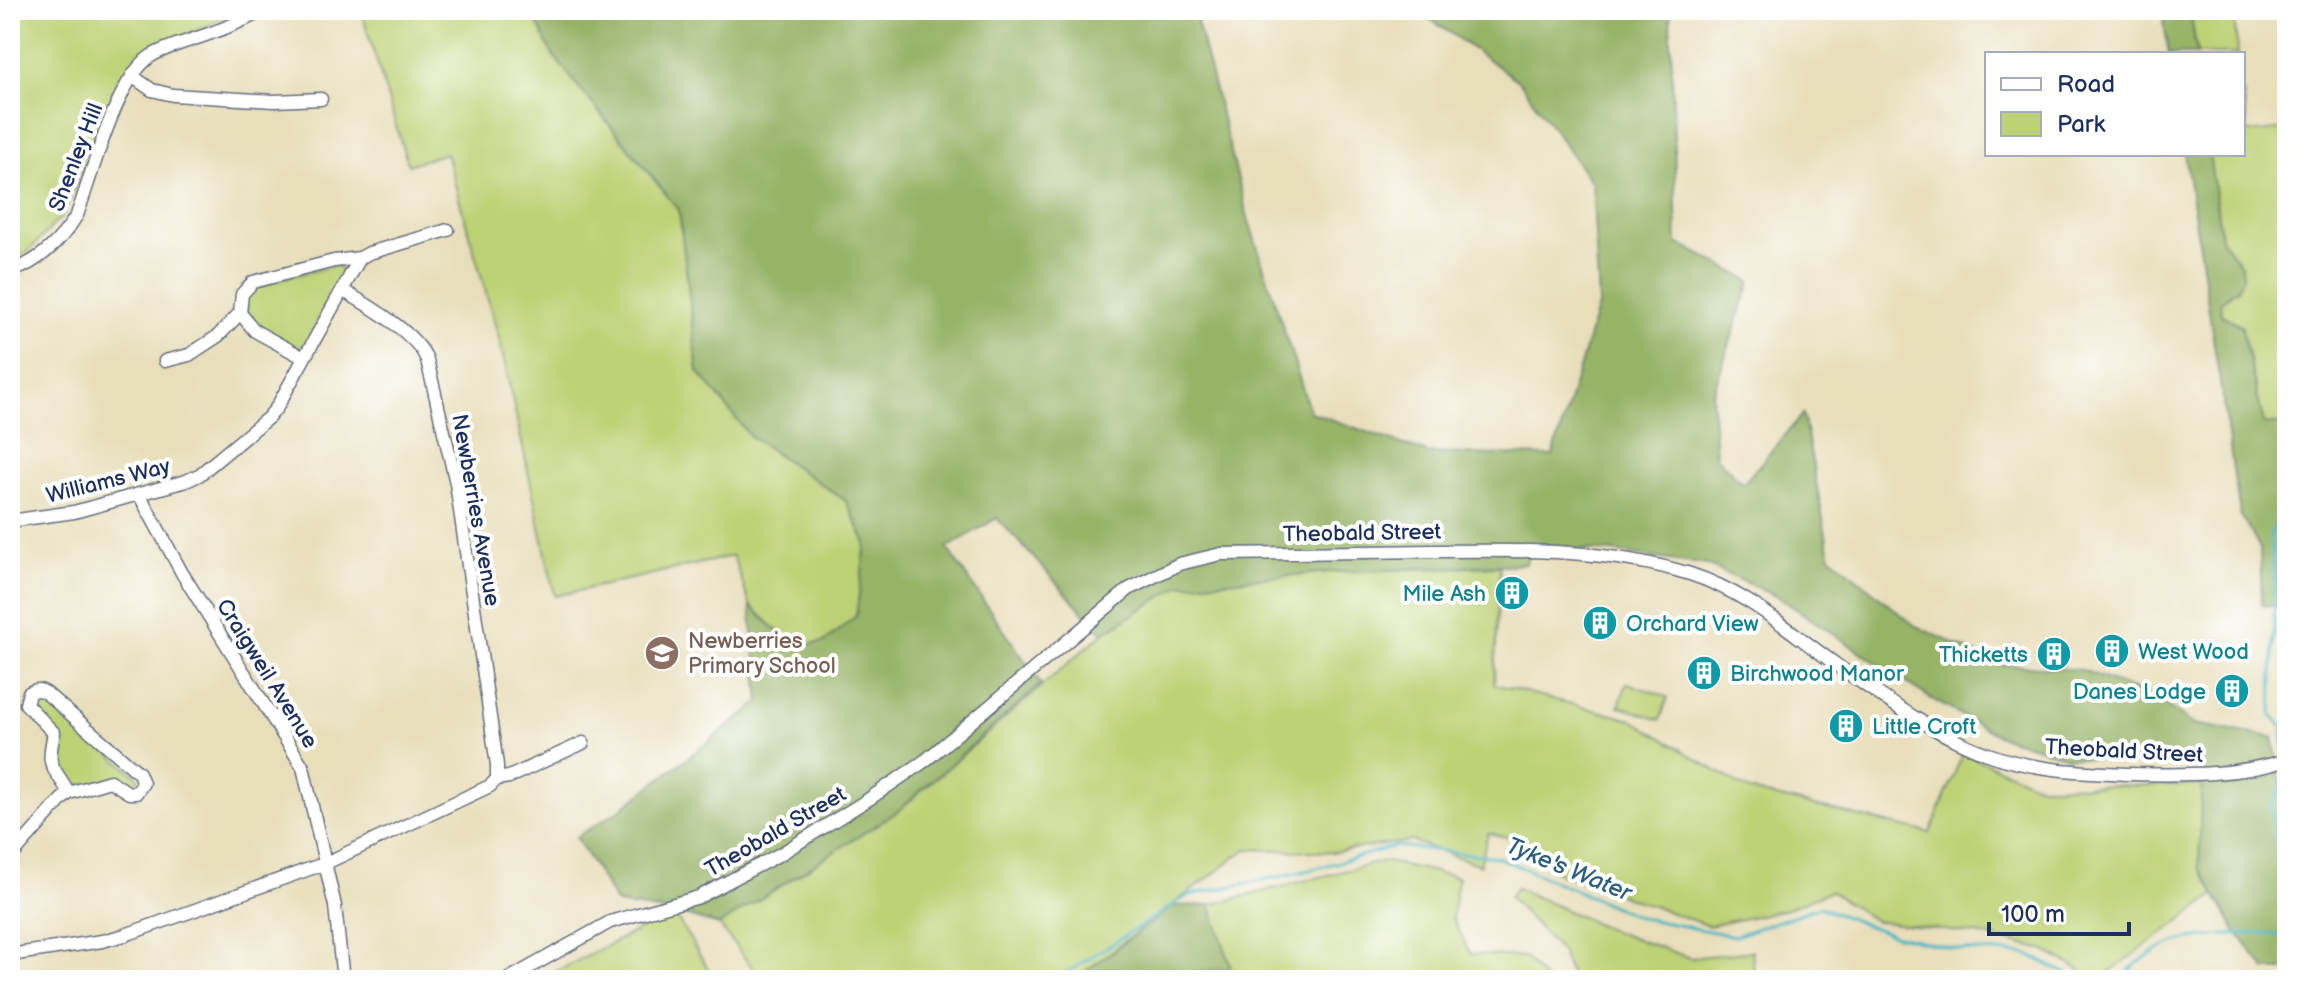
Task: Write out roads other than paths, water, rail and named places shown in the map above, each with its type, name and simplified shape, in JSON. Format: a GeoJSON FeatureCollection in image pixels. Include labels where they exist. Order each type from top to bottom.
{"type":"FeatureCollection","features":[{"type":"Feature","properties":{"kind":"street"},"geometry":{"type":"LineString","coordinates":[[264,10],[151,57],[132,76],[152,90],[173,95],[274,101],[321,99]]}},
{"type":"Feature","properties":{"kind":"street","name":"Shenley Hill"},"geometry":{"type":"LineString","coordinates":[[10,272],[52,249],[72,224],[120,97],[132,76]]}},
{"type":"Feature","properties":{"kind":"street"},"geometry":{"type":"LineString","coordinates":[[165,361],[189,355],[218,336],[240,313],[242,294],[253,282],[334,261],[360,258],[448,230]]}},
{"type":"Feature","properties":{"kind":"street","name":"Williams Way"},"geometry":{"type":"LineString","coordinates":[[10,521],[74,512],[199,475],[269,417],[360,258]]}},
{"type":"Feature","properties":{"kind":"street","name":"Newberries Avenue"},"geometry":{"type":"LineString","coordinates":[[342,290],[381,312],[420,348],[427,360],[456,483],[497,779]]}},
{"type":"Feature","properties":{"kind":"street"},"geometry":{"type":"LineString","coordinates":[[240,313],[255,331],[304,358]]}},
{"type":"Feature","properties":{"kind":"street","name":"Craigweil Avenue"},"geometry":{"type":"LineString","coordinates":[[139,494],[182,573],[303,767],[339,927],[343,980]]}},
{"type":"Feature","properties":{"kind":"street","name":"Theobald Street"},"geometry":{"type":"LineString","coordinates":[[507,980],[600,927],[627,916],[699,897],[782,853],[926,760],[1129,589],[1162,571],[1221,554],[1529,550],[1653,564],[1729,590],[1766,612],[1839,667],[1903,708],[1948,735],[1989,754],[2074,772],[2164,774],[2238,772],[2287,760]]}},
{"type":"Feature","properties":{"kind":"street"},"geometry":{"type":"LineString","coordinates":[[10,858],[69,793],[110,781],[129,793],[136,793],[141,789],[143,778],[46,693],[35,690],[29,693],[26,704],[54,733],[48,755],[69,793]]}},
{"type":"Feature","properties":{"kind":"street"},"geometry":{"type":"LineString","coordinates":[[10,955],[125,935],[326,863],[490,786],[497,779],[509,777],[583,743]]}},
{"type":"Feature","properties":{"kind":"waterway"},"geometry":{"type":"LineString","coordinates":[[2284,755],[2283,727],[2272,716],[2275,588],[2270,533],[2276,527],[2277,505],[2282,502],[2287,469]]}},
{"type":"Feature","properties":{"kind":"waterway"},"geometry":{"type":"LineString","coordinates":[[2284,772],[2285,778],[2271,809],[2287,909]]}},
{"type":"Feature","properties":{"kind":"waterway","name":"Tyke's Water"},"geometry":{"type":"LineString","coordinates":[[1055,980],[1189,895],[1306,871],[1396,846],[1497,857],[1641,918],[1735,936],[1819,907],[1893,935],[1961,950],[2026,954],[2080,980]]}},
{"type":"Feature","properties":{"kind":"waterway","name":"Tyke's Water"},"geometry":{"type":"LineString","coordinates":[[2119,980],[2136,964],[2170,945],[2224,935],[2267,933],[2281,936],[2287,930]]}},
{"type":"Feature","properties":{"kind":"place","name":"Mile Ash"},"geometry":{"type":"Point","coordinates":[1512,593]}},
{"type":"Feature","properties":{"kind":"place","name":"Orchard View"},"geometry":{"type":"Point","coordinates":[1600,623]}},
{"type":"Feature","properties":{"kind":"place","name":"West Wood"},"geometry":{"type":"Point","coordinates":[2112,651]}},
{"type":"Feature","properties":{"kind":"place","name":"Newberries Primary School"},"geometry":{"type":"Point","coordinates":[662,653]}},
{"type":"Feature","properties":{"kind":"place","name":"Thicketts"},"geometry":{"type":"Point","coordinates":[2054,654]}},
{"type":"Feature","properties":{"kind":"place","name":"Birchwood Manor"},"geometry":{"type":"Point","coordinates":[1704,673]}},
{"type":"Feature","properties":{"kind":"place","name":"Danes Lodge"},"geometry":{"type":"Point","coordinates":[2232,691]}},
{"type":"Feature","properties":{"kind":"place","name":"Little Croft"},"geometry":{"type":"Point","coordinates":[1846,726]}}]}
